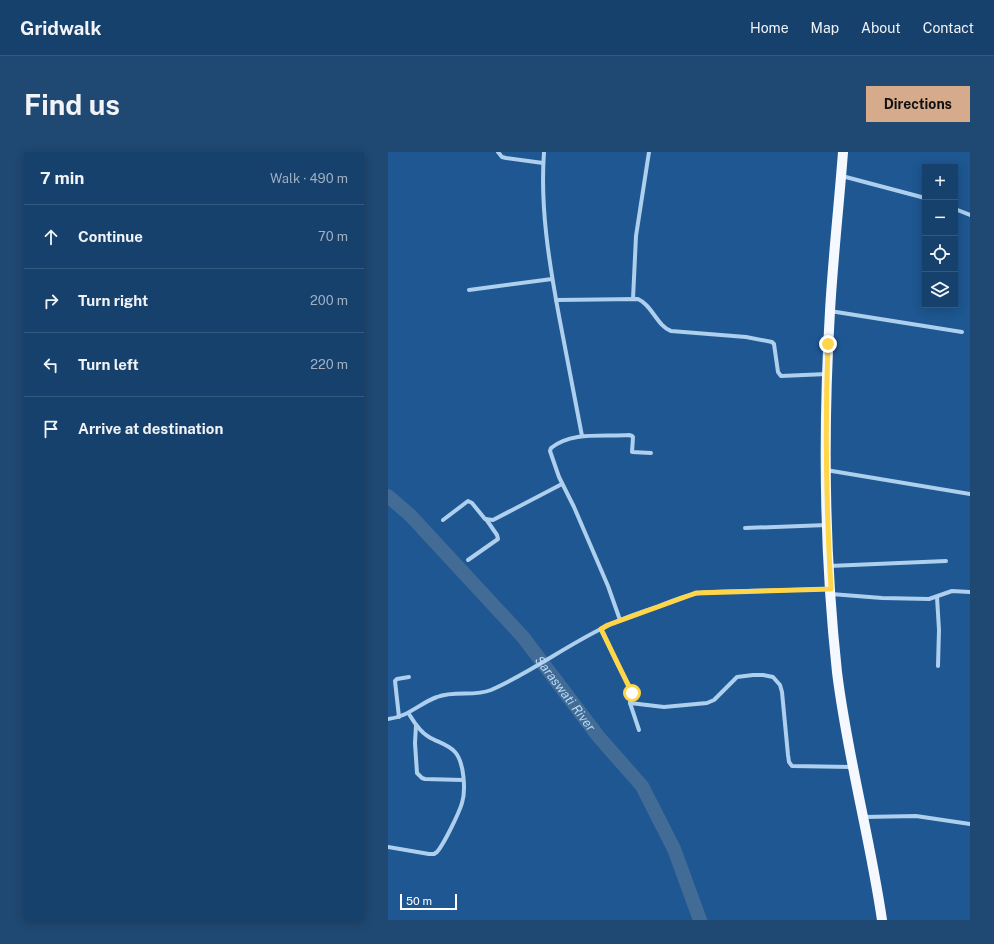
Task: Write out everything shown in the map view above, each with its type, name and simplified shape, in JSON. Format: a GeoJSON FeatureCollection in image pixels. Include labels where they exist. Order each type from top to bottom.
{"type":"FeatureCollection","features":[{"type":"Feature","properties":{"kind":"main road"},"geometry":{"type":"LineString","coordinates":[[843,152],[830,311],[827,374],[826,470],[829,566],[838,674],[853,767],[882,920]]}},
{"type":"Feature","properties":{"kind":"street"},"geometry":{"type":"LineString","coordinates":[[498,152],[502,157],[506,158],[543,163]]}},
{"type":"Feature","properties":{"kind":"street"},"geometry":{"type":"LineString","coordinates":[[544,152],[544,214],[552,279],[582,436]]}},
{"type":"Feature","properties":{"kind":"street"},"geometry":{"type":"LineString","coordinates":[[634,299],[636,236],[649,152]]}},
{"type":"Feature","properties":{"kind":"street"},"geometry":{"type":"LineString","coordinates":[[841,176],[922,197]]}},
{"type":"Feature","properties":{"kind":"street"},"geometry":{"type":"LineString","coordinates":[[958,210],[970,215]]}},
{"type":"Feature","properties":{"kind":"street"},"geometry":{"type":"LineString","coordinates":[[469,290],[552,279]]}},
{"type":"Feature","properties":{"kind":"street"},"geometry":{"type":"LineString","coordinates":[[556,300],[634,299],[643,302],[666,328],[671,331],[746,337],[772,342],[774,344],[778,372],[782,376],[827,374]]}},
{"type":"Feature","properties":{"kind":"street"},"geometry":{"type":"LineString","coordinates":[[830,311],[962,332]]}},
{"type":"Feature","properties":{"kind":"street"},"geometry":{"type":"LineString","coordinates":[[620,620],[608,586],[574,507],[562,484],[550,451],[551,448],[569,439],[582,436],[629,435],[633,437],[632,452],[651,453]]}},
{"type":"Feature","properties":{"kind":"street"},"geometry":{"type":"LineString","coordinates":[[826,470],[970,494]]}},
{"type":"Feature","properties":{"kind":"street"},"geometry":{"type":"LineString","coordinates":[[485,519],[492,520],[498,518],[562,484]]}},
{"type":"Feature","properties":{"kind":"street"},"geometry":{"type":"LineString","coordinates":[[443,520],[468,501],[472,503],[497,534],[498,539],[468,560]]}},
{"type":"Feature","properties":{"kind":"street"},"geometry":{"type":"LineString","coordinates":[[745,528],[827,525]]}},
{"type":"Feature","properties":{"kind":"street"},"geometry":{"type":"LineString","coordinates":[[829,566],[946,561]]}},
{"type":"Feature","properties":{"kind":"street"},"geometry":{"type":"LineString","coordinates":[[388,719],[409,714],[437,697],[453,694],[484,693],[532,669],[601,629],[620,620],[696,593],[831,591],[890,599],[929,599],[952,591],[970,592]]}},
{"type":"Feature","properties":{"kind":"street"},"geometry":{"type":"LineString","coordinates":[[937,597],[939,630],[938,666]]}},
{"type":"Feature","properties":{"kind":"street"},"geometry":{"type":"LineString","coordinates":[[601,629],[632,691],[630,703],[639,730]]}},
{"type":"Feature","properties":{"kind":"street"},"geometry":{"type":"LineString","coordinates":[[630,703],[664,707],[707,703],[714,700],[737,677],[754,675],[770,676],[777,680],[782,692],[788,755],[789,762],[792,766],[853,767]]}},
{"type":"Feature","properties":{"kind":"street"},"geometry":{"type":"LineString","coordinates":[[399,717],[395,682],[397,680],[409,677]]}},
{"type":"Feature","properties":{"kind":"street"},"geometry":{"type":"LineString","coordinates":[[388,846],[428,854],[437,852],[440,849],[462,803],[464,792],[462,768],[456,752],[428,736],[416,725],[409,714]]}},
{"type":"Feature","properties":{"kind":"street"},"geometry":{"type":"LineString","coordinates":[[416,725],[417,773],[426,779],[463,780]]}},
{"type":"Feature","properties":{"kind":"street"},"geometry":{"type":"LineString","coordinates":[[863,817],[922,816],[970,824]]}},
{"type":"Feature","properties":{"kind":"waterway","name":"Saraswati River"},"geometry":{"type":"LineString","coordinates":[[388,496],[410,515],[523,637],[598,736],[642,786],[674,849],[700,920]]}},
{"type":"Feature","properties":{"kind":"route"},"geometry":{"type":"LineString","coordinates":[[632,693],[601,629],[608,625],[684,596],[696,593],[831,589],[826,470],[828,344]]}}]}
